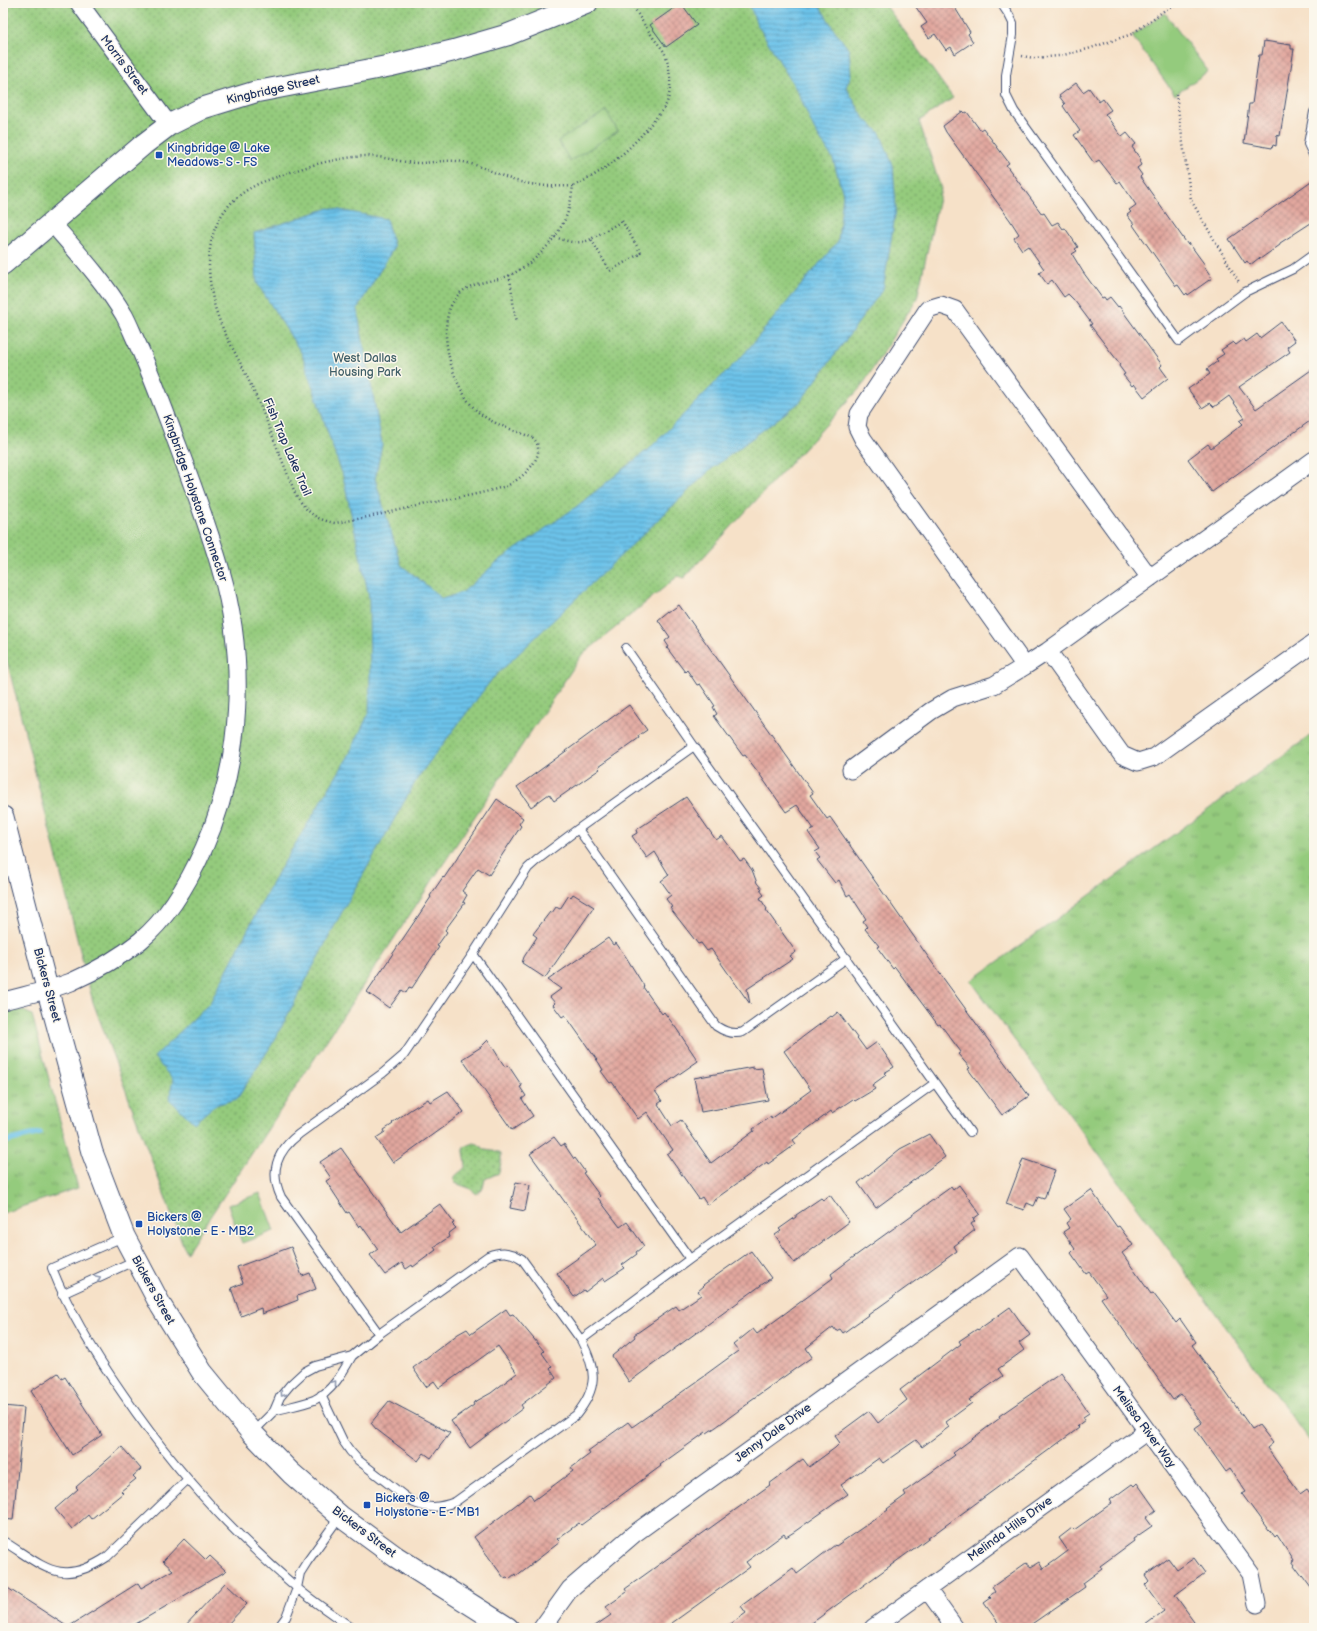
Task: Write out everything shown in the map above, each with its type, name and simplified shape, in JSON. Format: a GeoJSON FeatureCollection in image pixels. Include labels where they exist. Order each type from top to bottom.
{"type":"FeatureCollection","features":[{"type":"Feature","properties":{"kind":"street","name":"Morris Street"},"geometry":{"type":"LineString","coordinates":[[79,3],[169,125]]}},
{"type":"Feature","properties":{"kind":"street","name":"Kingbridge Street"},"geometry":{"type":"LineString","coordinates":[[3,264],[144,144],[169,125],[203,108],[255,92],[389,66],[452,51],[507,35],[587,3]]}},
{"type":"Feature","properties":{"kind":"street","name":"Kingbridge Holystone Connector"},"geometry":{"type":"LineString","coordinates":[[3,1001],[69,983],[90,973],[112,961],[136,944],[164,917],[193,872],[213,828],[228,777],[236,723],[234,643],[230,610],[222,572],[208,527],[154,379],[124,315],[96,274],[51,222]]}},
{"type":"Feature","properties":{"kind":"street"},"geometry":{"type":"LineString","coordinates":[[1025,666],[863,440],[857,427],[859,414],[928,309],[941,305],[955,310],[1150,578]]}},
{"type":"Feature","properties":{"kind":"street"},"geometry":{"type":"LineString","coordinates":[[851,770],[931,711],[953,698],[994,685],[1048,651],[1314,460]]}},
{"type":"Feature","properties":{"kind":"street"},"geometry":{"type":"LineString","coordinates":[[1048,651],[1122,754],[1138,762],[1154,757],[1314,643]]}},
{"type":"Feature","properties":{"kind":"street","name":"Bickers Street"},"geometry":{"type":"LineString","coordinates":[[3,817],[47,988],[92,1152],[124,1236],[161,1306],[202,1372],[252,1433],[291,1473],[340,1516],[396,1557],[508,1628]]}},
{"type":"Feature","properties":{"kind":"street","name":"Melissa River Way"},"geometry":{"type":"LineString","coordinates":[[1020,1256],[1251,1574],[1258,1604]]}},
{"type":"Feature","properties":{"kind":"street","name":"Jenny Dale Drive"},"geometry":{"type":"LineString","coordinates":[[542,1628],[570,1589],[634,1534],[1020,1256]]}},
{"type":"Feature","properties":{"kind":"street","name":"Melinda Hills Drive"},"geometry":{"type":"LineString","coordinates":[[873,1628],[1147,1431]]}},
{"type":"Feature","properties":{"kind":"street"},"geometry":{"type":"LineString","coordinates":[[927,1589],[955,1628]]}},
{"type":"Feature","properties":{"kind":"lane"},"geometry":{"type":"LineString","coordinates":[[1001,3],[1013,23],[1006,75],[1006,95],[1014,111],[1179,341],[1245,292],[1293,269],[1314,254]]}},
{"type":"Feature","properties":{"kind":"lane"},"geometry":{"type":"LineString","coordinates":[[1314,112],[1308,144],[1314,157]]}},
{"type":"Feature","properties":{"kind":"lane"},"geometry":{"type":"LineString","coordinates":[[626,648],[694,746],[970,1132]]}},
{"type":"Feature","properties":{"kind":"lane"},"geometry":{"type":"LineString","coordinates":[[379,1334],[281,1197],[277,1188],[277,1161],[286,1145],[292,1139],[383,1073],[404,1055],[473,954],[528,868],[578,829],[694,746]]}},
{"type":"Feature","properties":{"kind":"lane"},"geometry":{"type":"LineString","coordinates":[[578,829],[716,1026],[724,1031],[731,1033],[743,1032],[847,958]]}},
{"type":"Feature","properties":{"kind":"lane"},"geometry":{"type":"LineString","coordinates":[[473,954],[690,1259]]}},
{"type":"Feature","properties":{"kind":"lane"},"geometry":{"type":"LineString","coordinates":[[581,1340],[690,1259],[935,1083]]}},
{"type":"Feature","properties":{"kind":"lane"},"geometry":{"type":"LineString","coordinates":[[124,1236],[52,1268],[62,1294],[76,1321],[101,1363],[146,1429],[187,1480],[257,1552],[297,1588],[352,1628]]}},
{"type":"Feature","properties":{"kind":"lane"},"geometry":{"type":"LineString","coordinates":[[274,1410],[321,1396],[339,1378],[352,1356],[379,1334],[488,1256],[502,1252],[516,1255],[522,1259],[581,1340],[590,1356],[593,1383],[591,1393],[585,1404],[576,1415],[455,1502],[432,1508],[421,1506],[412,1502],[358,1460],[343,1442],[321,1396]]}},
{"type":"Feature","properties":{"kind":"lane"},"geometry":{"type":"LineString","coordinates":[[62,1294],[136,1260]]}},
{"type":"Feature","properties":{"kind":"lane"},"geometry":{"type":"LineString","coordinates":[[252,1433],[274,1410],[280,1397],[290,1385],[304,1372],[315,1366],[352,1356]]}},
{"type":"Feature","properties":{"kind":"lane"},"geometry":{"type":"LineString","coordinates":[[3,1541],[52,1571],[69,1573],[82,1571],[107,1557],[187,1480]]}},
{"type":"Feature","properties":{"kind":"lane"},"geometry":{"type":"LineString","coordinates":[[278,1628],[286,1617],[297,1588],[300,1573],[306,1562],[340,1516]]}},
{"type":"Feature","properties":{"kind":"path","name":"Fish Trap Lake Trail"},"geometry":{"type":"LineString","coordinates":[[573,186],[570,205],[564,222],[555,237],[537,256],[524,267],[509,275],[469,287],[460,294],[448,313],[446,332],[449,356],[456,379],[464,395],[478,412],[488,419],[528,436],[537,442],[539,450],[534,462],[518,479],[507,486],[353,521],[335,524],[316,518],[305,508],[296,494],[253,390],[220,324],[213,301],[209,276],[209,252],[215,228],[222,214],[231,202],[258,184],[320,163],[366,156],[418,163],[445,160],[475,164],[512,179],[528,184],[548,187],[573,186],[588,180],[620,157],[647,129],[663,109],[668,100],[670,76],[665,54],[638,16],[632,3]]}},
{"type":"Feature","properties":{"kind":"path"},"geometry":{"type":"LineString","coordinates":[[1010,54],[1034,58],[1046,58],[1088,49],[1132,34],[1165,10],[1180,3]]}},
{"type":"Feature","properties":{"kind":"path"},"geometry":{"type":"LineString","coordinates":[[1176,94],[1191,200],[1245,292]]}},
{"type":"Feature","properties":{"kind":"path"},"geometry":{"type":"LineString","coordinates":[[555,237],[583,243],[622,221],[640,253],[610,271],[592,239]]}},
{"type":"Feature","properties":{"kind":"path"},"geometry":{"type":"LineString","coordinates":[[509,275],[512,284],[513,307],[517,321]]}},
{"type":"Feature","properties":{"kind":"green space","name":"West Dallas Housing Park"},"geometry":{"type":"Polygon","coordinates":[[[3,3],[884,3],[953,98],[919,121],[941,189],[917,298],[862,386],[684,578],[678,576],[581,656],[186,1253],[93,1002],[3,645],[3,3]]]}},
{"type":"Feature","properties":{"kind":"green space"},"geometry":{"type":"Polygon","coordinates":[[[1165,13],[1208,71],[1175,95],[1132,36],[1165,13]]]}},
{"type":"Feature","properties":{"kind":"green space"},"geometry":{"type":"Polygon","coordinates":[[[606,111],[618,131],[570,161],[558,141],[606,111]]]}},
{"type":"Feature","properties":{"kind":"green space"},"geometry":{"type":"Polygon","coordinates":[[[1314,733],[1314,1447],[971,981],[1314,733]]]}},
{"type":"Feature","properties":{"kind":"green space"},"geometry":{"type":"Polygon","coordinates":[[[22,1010],[32,1015],[78,1188],[3,1213],[3,1013],[22,1010]]]}},
{"type":"Feature","properties":{"kind":"green space"},"geometry":{"type":"Polygon","coordinates":[[[474,1143],[478,1144],[485,1150],[501,1153],[499,1173],[485,1179],[483,1188],[477,1194],[469,1188],[455,1183],[454,1179],[456,1175],[465,1167],[466,1162],[464,1147],[474,1143]]]}},
{"type":"Feature","properties":{"kind":"green space"},"geometry":{"type":"Polygon","coordinates":[[[260,1193],[274,1231],[242,1243],[228,1205],[260,1193]]]}},
{"type":"Feature","properties":{"kind":"water"},"geometry":{"type":"Polygon","coordinates":[[[749,3],[818,3],[833,28],[849,50],[851,75],[846,87],[863,117],[880,133],[893,166],[896,209],[883,289],[800,402],[710,470],[492,679],[418,777],[337,921],[274,1041],[237,1099],[215,1105],[194,1123],[169,1099],[173,1080],[154,1057],[210,1003],[273,881],[348,757],[369,713],[369,597],[343,476],[302,354],[257,283],[254,233],[329,208],[386,219],[394,247],[357,309],[382,444],[375,479],[401,565],[442,599],[463,592],[496,563],[576,507],[651,447],[744,354],[838,241],[843,194],[833,159],[814,129],[799,94],[756,22],[749,3]]]}},
{"type":"Feature","properties":{"kind":"building"},"geometry":{"type":"Polygon","coordinates":[[[681,3],[697,25],[666,47],[650,25],[681,3]]]}},
{"type":"Feature","properties":{"kind":"building"},"geometry":{"type":"Polygon","coordinates":[[[913,3],[952,3],[970,32],[968,34],[973,42],[955,54],[951,47],[946,50],[935,34],[929,38],[921,27],[927,23],[913,3]]]}},
{"type":"Feature","properties":{"kind":"building"},"geometry":{"type":"Polygon","coordinates":[[[1264,41],[1291,45],[1291,49],[1294,49],[1280,136],[1277,135],[1276,146],[1273,145],[1272,148],[1244,143],[1249,104],[1252,104],[1259,55],[1262,55],[1264,41]]]}},
{"type":"Feature","properties":{"kind":"building"},"geometry":{"type":"Polygon","coordinates":[[[1076,83],[1083,92],[1089,88],[1099,102],[1103,99],[1111,110],[1105,114],[1122,137],[1127,133],[1136,144],[1132,147],[1141,160],[1139,161],[1141,165],[1137,168],[1142,175],[1140,177],[1188,245],[1189,243],[1205,265],[1204,266],[1212,278],[1188,295],[1187,293],[1185,295],[1178,285],[1176,286],[1127,215],[1131,212],[1129,210],[1136,205],[1120,181],[1117,183],[1099,160],[1094,163],[1074,135],[1080,131],[1063,106],[1065,104],[1059,96],[1076,83]]]}},
{"type":"Feature","properties":{"kind":"building"},"geometry":{"type":"Polygon","coordinates":[[[963,111],[965,113],[967,112],[980,130],[983,128],[1009,163],[1006,165],[1042,214],[1044,213],[1052,225],[1058,222],[1063,229],[1065,228],[1078,247],[1075,249],[1077,251],[1072,254],[1083,272],[1102,298],[1104,297],[1106,300],[1110,297],[1118,307],[1119,306],[1162,365],[1160,367],[1168,378],[1144,397],[1134,384],[1132,386],[1123,375],[1125,374],[1119,366],[1120,364],[1090,325],[1092,324],[1074,300],[1068,294],[1064,297],[1052,280],[1047,284],[1039,273],[1044,269],[1028,246],[1022,250],[1014,238],[1019,234],[1010,220],[946,132],[943,126],[963,111]]]}},
{"type":"Feature","properties":{"kind":"building"},"geometry":{"type":"Polygon","coordinates":[[[1314,179],[1314,221],[1280,243],[1280,245],[1260,259],[1259,258],[1250,265],[1247,261],[1245,263],[1229,239],[1314,179]]]}},
{"type":"Feature","properties":{"kind":"building"},"geometry":{"type":"Polygon","coordinates":[[[1281,322],[1295,341],[1287,347],[1290,352],[1239,387],[1256,409],[1314,368],[1314,418],[1212,492],[1188,459],[1208,444],[1211,448],[1243,424],[1240,421],[1245,418],[1229,396],[1214,407],[1210,403],[1202,408],[1188,389],[1210,374],[1207,369],[1218,361],[1216,359],[1224,354],[1221,350],[1233,342],[1236,345],[1244,339],[1246,342],[1257,334],[1260,338],[1281,322]]]}},
{"type":"Feature","properties":{"kind":"building"},"geometry":{"type":"Polygon","coordinates":[[[679,605],[813,793],[810,795],[827,819],[830,817],[938,971],[1029,1096],[1002,1115],[968,1069],[970,1068],[958,1054],[961,1052],[940,1024],[938,1025],[895,967],[893,969],[877,947],[879,946],[865,929],[867,927],[863,921],[866,919],[850,894],[847,896],[839,880],[835,883],[817,860],[820,858],[815,852],[820,849],[808,832],[814,829],[797,805],[786,812],[758,772],[745,755],[743,756],[714,716],[717,714],[713,707],[715,706],[700,684],[697,685],[687,670],[685,672],[667,648],[669,647],[665,641],[670,637],[658,620],[679,605]]]}},
{"type":"Feature","properties":{"kind":"building"},"geometry":{"type":"Polygon","coordinates":[[[629,705],[647,730],[638,736],[639,738],[598,767],[600,769],[554,801],[549,794],[531,807],[517,787],[629,705]]]}},
{"type":"Feature","properties":{"kind":"building"},"geometry":{"type":"Polygon","coordinates":[[[686,797],[716,840],[722,836],[740,861],[744,859],[752,870],[757,883],[762,889],[760,890],[764,895],[760,898],[767,909],[766,910],[796,952],[790,956],[793,959],[747,989],[750,1004],[711,949],[707,951],[701,943],[698,944],[670,908],[672,907],[666,899],[671,895],[661,881],[669,875],[655,852],[647,858],[632,836],[637,833],[636,830],[686,797]]]}},
{"type":"Feature","properties":{"kind":"building"},"geometry":{"type":"Polygon","coordinates":[[[497,799],[523,818],[519,824],[521,826],[489,875],[478,868],[462,891],[467,895],[463,902],[465,903],[445,930],[447,932],[437,946],[439,947],[412,988],[409,987],[406,993],[402,990],[389,1008],[367,992],[431,897],[430,896],[443,877],[444,878],[497,799]]]}},
{"type":"Feature","properties":{"kind":"building"},"geometry":{"type":"Polygon","coordinates":[[[573,894],[594,907],[545,978],[522,963],[524,957],[537,937],[533,934],[550,912],[552,913],[556,907],[560,909],[569,895],[571,897],[573,894]]]}},
{"type":"Feature","properties":{"kind":"building"},"geometry":{"type":"Polygon","coordinates":[[[608,938],[613,945],[616,943],[644,986],[643,987],[662,1014],[664,1012],[676,1028],[698,1061],[655,1091],[662,1101],[658,1104],[672,1126],[681,1120],[711,1163],[754,1131],[753,1129],[771,1116],[771,1119],[811,1090],[784,1051],[838,1012],[866,1050],[877,1042],[894,1067],[884,1073],[886,1075],[872,1085],[875,1089],[855,1101],[853,1099],[832,1113],[831,1111],[793,1140],[796,1144],[768,1164],[767,1162],[707,1205],[702,1197],[699,1199],[667,1154],[673,1150],[647,1112],[638,1119],[612,1082],[610,1083],[601,1071],[603,1070],[599,1063],[565,1015],[562,1017],[553,1005],[555,1003],[550,997],[561,989],[548,980],[608,938]]]}},
{"type":"Feature","properties":{"kind":"building"},"geometry":{"type":"Polygon","coordinates":[[[488,1040],[505,1067],[508,1065],[522,1086],[520,1087],[526,1096],[522,1099],[533,1116],[512,1130],[462,1059],[481,1047],[488,1040]]]}},
{"type":"Feature","properties":{"kind":"building"},"geometry":{"type":"Polygon","coordinates":[[[753,1067],[753,1069],[762,1068],[768,1100],[701,1112],[694,1078],[753,1067]]]}},
{"type":"Feature","properties":{"kind":"building"},"geometry":{"type":"Polygon","coordinates":[[[448,1091],[464,1112],[393,1163],[376,1138],[385,1132],[384,1130],[393,1124],[392,1123],[410,1110],[428,1099],[430,1102],[448,1091]]]}},
{"type":"Feature","properties":{"kind":"building"},"geometry":{"type":"Polygon","coordinates":[[[929,1134],[945,1157],[876,1208],[858,1183],[900,1149],[929,1134]]]}},
{"type":"Feature","properties":{"kind":"building"},"geometry":{"type":"Polygon","coordinates":[[[554,1137],[561,1146],[564,1144],[574,1159],[575,1158],[585,1172],[583,1173],[600,1196],[598,1198],[620,1227],[627,1222],[644,1246],[636,1252],[637,1254],[622,1265],[625,1268],[605,1281],[603,1278],[585,1292],[584,1290],[574,1297],[557,1273],[596,1245],[530,1154],[554,1137]]]}},
{"type":"Feature","properties":{"kind":"building"},"geometry":{"type":"Polygon","coordinates":[[[341,1148],[401,1232],[440,1204],[456,1228],[448,1234],[449,1237],[434,1247],[436,1250],[413,1267],[412,1265],[406,1269],[402,1263],[385,1275],[370,1255],[378,1249],[361,1225],[359,1227],[349,1212],[347,1213],[326,1181],[331,1178],[320,1162],[341,1148]]]}},
{"type":"Feature","properties":{"kind":"building"},"geometry":{"type":"Polygon","coordinates":[[[1023,1159],[1055,1170],[1044,1199],[1038,1197],[1034,1206],[1027,1203],[1024,1210],[1006,1204],[1023,1159]]]}},
{"type":"Feature","properties":{"kind":"building"},"geometry":{"type":"Polygon","coordinates":[[[516,1182],[530,1185],[525,1211],[510,1208],[516,1182]]]}},
{"type":"Feature","properties":{"kind":"building"},"geometry":{"type":"Polygon","coordinates":[[[959,1185],[980,1214],[973,1219],[975,1221],[971,1224],[975,1230],[954,1246],[957,1251],[843,1333],[840,1329],[836,1331],[833,1327],[806,1348],[812,1357],[748,1402],[749,1403],[716,1427],[707,1433],[706,1432],[660,1465],[661,1466],[581,1525],[579,1523],[557,1539],[560,1542],[516,1576],[515,1574],[509,1579],[507,1577],[504,1578],[474,1537],[530,1494],[534,1500],[573,1471],[571,1468],[590,1454],[588,1451],[628,1422],[632,1427],[705,1376],[738,1351],[733,1345],[753,1329],[757,1334],[833,1278],[831,1274],[851,1259],[951,1187],[953,1190],[959,1185]]]}},
{"type":"Feature","properties":{"kind":"building"},"geometry":{"type":"Polygon","coordinates":[[[1091,1190],[1117,1227],[1119,1226],[1133,1245],[1122,1253],[1151,1294],[1153,1293],[1176,1323],[1180,1319],[1196,1342],[1192,1345],[1252,1429],[1259,1425],[1273,1443],[1267,1448],[1300,1494],[1307,1489],[1314,1499],[1314,1592],[1291,1561],[1293,1560],[1277,1535],[1275,1537],[1270,1530],[1269,1531],[1242,1494],[1246,1492],[1230,1469],[1226,1472],[1195,1428],[1202,1423],[1181,1394],[1173,1400],[1101,1298],[1106,1295],[1089,1272],[1086,1274],[1071,1253],[1075,1249],[1063,1232],[1069,1228],[1066,1223],[1071,1219],[1064,1209],[1091,1190]]]}},
{"type":"Feature","properties":{"kind":"building"},"geometry":{"type":"Polygon","coordinates":[[[830,1195],[849,1222],[794,1263],[775,1235],[781,1231],[779,1229],[796,1217],[796,1215],[821,1198],[823,1200],[830,1195]]]}},
{"type":"Feature","properties":{"kind":"building"},"geometry":{"type":"Polygon","coordinates":[[[291,1247],[302,1276],[310,1273],[316,1289],[297,1296],[298,1300],[262,1314],[261,1308],[241,1316],[231,1288],[243,1283],[237,1267],[291,1247]]]}},
{"type":"Feature","properties":{"kind":"building"},"geometry":{"type":"Polygon","coordinates":[[[751,1251],[771,1278],[629,1382],[612,1356],[635,1337],[634,1335],[676,1306],[679,1310],[701,1295],[698,1291],[704,1286],[703,1285],[751,1251]]]}},
{"type":"Feature","properties":{"kind":"building"},"geometry":{"type":"Polygon","coordinates":[[[1010,1307],[1030,1335],[1019,1343],[1024,1350],[998,1369],[1003,1376],[969,1400],[972,1403],[946,1422],[949,1427],[922,1447],[916,1440],[883,1463],[879,1458],[841,1485],[848,1494],[786,1537],[784,1534],[746,1562],[750,1567],[665,1628],[592,1628],[611,1615],[606,1607],[627,1592],[625,1589],[770,1485],[769,1484],[803,1459],[809,1467],[840,1443],[835,1436],[869,1411],[878,1423],[907,1400],[900,1390],[961,1344],[959,1341],[977,1329],[978,1330],[1010,1307]]]}},
{"type":"Feature","properties":{"kind":"building"},"geometry":{"type":"Polygon","coordinates":[[[506,1309],[510,1315],[513,1314],[544,1351],[542,1353],[552,1367],[550,1369],[556,1378],[521,1405],[523,1408],[470,1448],[451,1421],[474,1405],[473,1403],[491,1393],[517,1373],[498,1346],[439,1388],[434,1381],[426,1387],[413,1368],[458,1334],[467,1329],[471,1334],[506,1309]]]}},
{"type":"Feature","properties":{"kind":"building"},"geometry":{"type":"Polygon","coordinates":[[[58,1373],[62,1379],[65,1377],[102,1435],[72,1455],[31,1391],[58,1373]]]}},
{"type":"Feature","properties":{"kind":"building"},"geometry":{"type":"Polygon","coordinates":[[[1061,1373],[1089,1413],[1083,1417],[1085,1420],[1077,1426],[1079,1428],[805,1628],[725,1628],[746,1613],[741,1606],[793,1568],[797,1574],[835,1545],[836,1546],[888,1510],[887,1509],[906,1495],[904,1492],[955,1455],[953,1453],[1000,1418],[999,1416],[1061,1373]]]}},
{"type":"Feature","properties":{"kind":"building"},"geometry":{"type":"Polygon","coordinates":[[[389,1401],[450,1433],[431,1458],[424,1453],[418,1461],[376,1429],[371,1423],[389,1401]]]}},
{"type":"Feature","properties":{"kind":"building"},"geometry":{"type":"Polygon","coordinates":[[[3,1406],[24,1408],[13,1520],[3,1519],[3,1406]]]}},
{"type":"Feature","properties":{"kind":"building"},"geometry":{"type":"Polygon","coordinates":[[[122,1447],[141,1469],[133,1476],[136,1479],[121,1491],[123,1493],[91,1519],[88,1515],[72,1529],[55,1509],[78,1489],[76,1487],[122,1447]]]}},
{"type":"Feature","properties":{"kind":"building"},"geometry":{"type":"Polygon","coordinates":[[[1137,1483],[1156,1510],[1146,1518],[1152,1526],[1133,1539],[1134,1541],[1100,1566],[1102,1569],[1083,1583],[1085,1587],[1026,1628],[1002,1628],[984,1603],[991,1598],[989,1596],[995,1592],[992,1587],[1026,1563],[1031,1567],[1039,1562],[1043,1569],[1056,1560],[1068,1551],[1059,1538],[1072,1528],[1074,1530],[1112,1503],[1110,1500],[1132,1484],[1134,1486],[1137,1483]]]}},
{"type":"Feature","properties":{"kind":"building"},"geometry":{"type":"Polygon","coordinates":[[[184,1539],[206,1560],[210,1556],[226,1571],[129,1628],[3,1628],[3,1585],[68,1627],[138,1583],[141,1588],[173,1570],[163,1561],[184,1539]]]}},
{"type":"Feature","properties":{"kind":"building"},"geometry":{"type":"Polygon","coordinates":[[[1168,1558],[1177,1570],[1194,1558],[1205,1573],[1175,1595],[1199,1628],[1141,1628],[1164,1611],[1145,1585],[1149,1581],[1145,1575],[1168,1558]]]}},
{"type":"Feature","properties":{"kind":"building"},"geometry":{"type":"Polygon","coordinates":[[[225,1583],[247,1604],[224,1628],[183,1628],[225,1583]]]}},
{"type":"Feature","properties":{"kind":"waterway"},"geometry":{"type":"LineString","coordinates":[[3,1142],[40,1133]]}},
{"type":"Feature","properties":{"kind":"place","name":"Kingbridge @ Lake Meadows- S - FS"},"geometry":{"type":"Point","coordinates":[159,155]}},
{"type":"Feature","properties":{"kind":"place","name":"Bickers @ Holystone - E - MB2"},"geometry":{"type":"Point","coordinates":[139,1224]}},
{"type":"Feature","properties":{"kind":"place","name":"Bickers @ Holystone - E - MB1"},"geometry":{"type":"Point","coordinates":[367,1505]}}]}
